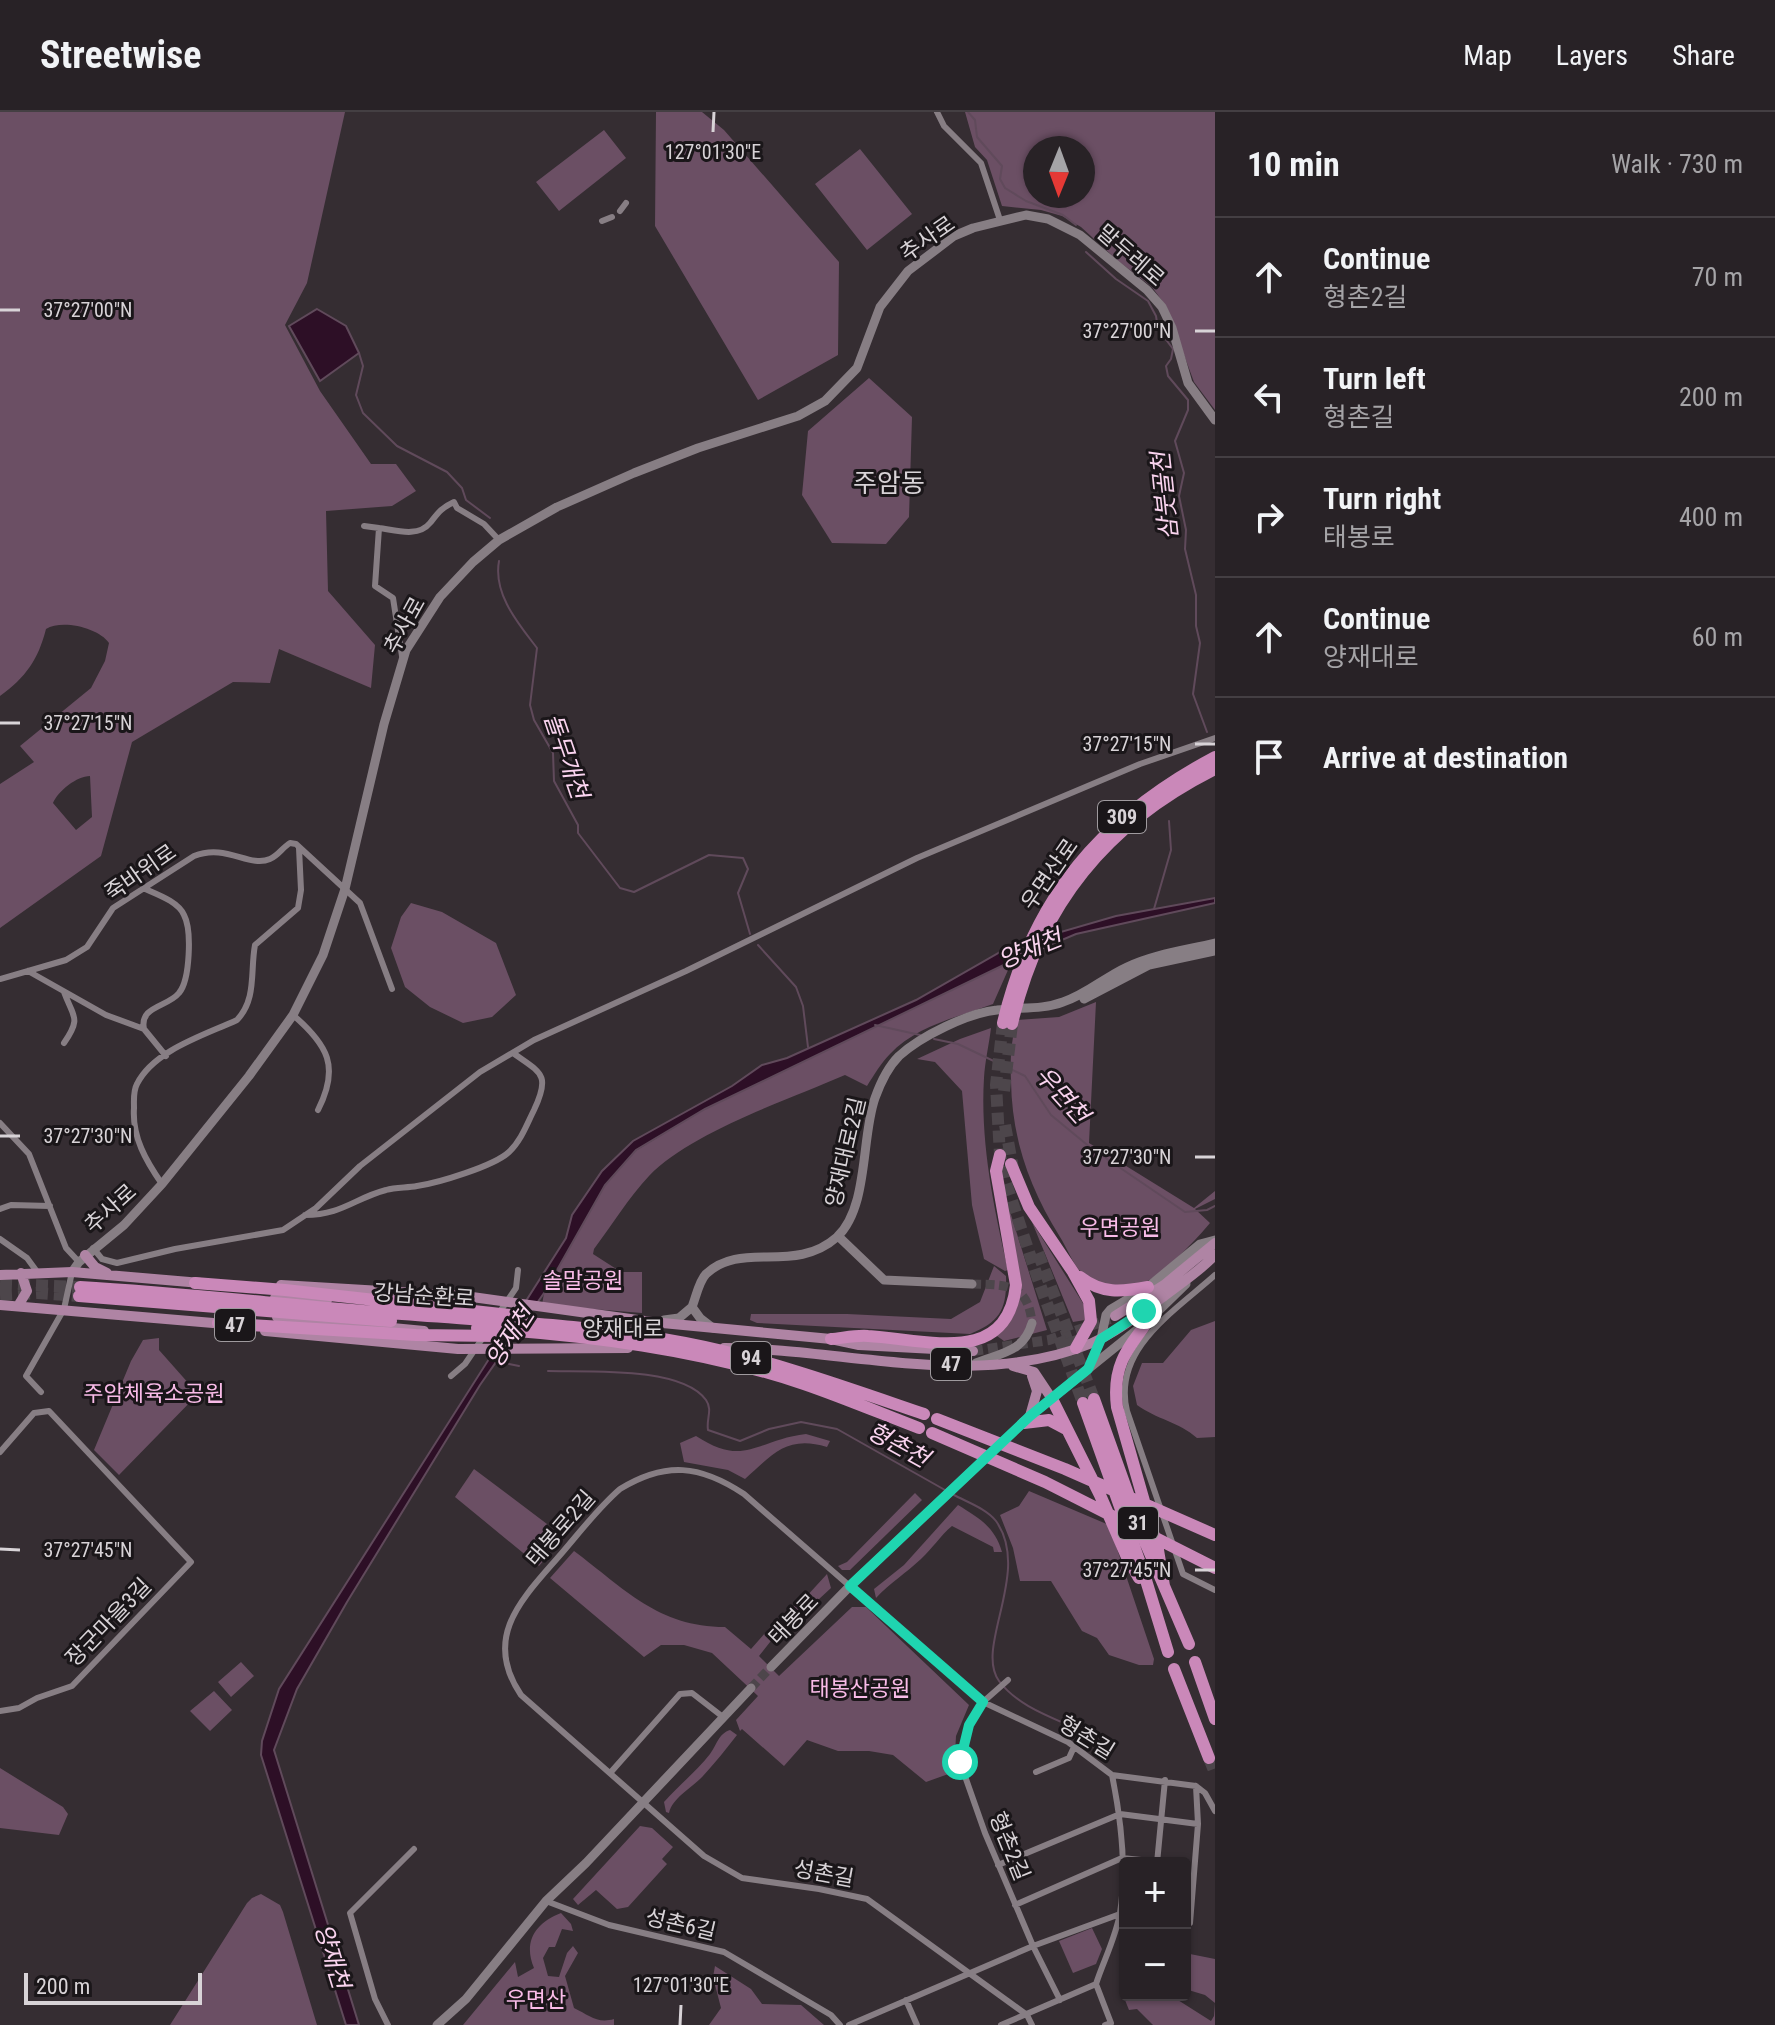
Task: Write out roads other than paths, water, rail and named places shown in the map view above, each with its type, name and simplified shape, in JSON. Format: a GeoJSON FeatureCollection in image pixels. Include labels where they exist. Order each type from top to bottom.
{"type":"FeatureCollection","features":[{"type":"Feature","properties":{"kind":"highway","name":"우면산로"},"geometry":{"type":"LineString","coordinates":[[1007,1023],[1021,961],[1079,861],[1123,817],[1184,773],[1215,757]]}},
{"type":"Feature","properties":{"kind":"highway","name":"우면산로"},"geometry":{"type":"LineString","coordinates":[[1056,902],[1127,824],[1187,783],[1215,769]]}},
{"type":"Feature","properties":{"kind":"highway"},"geometry":{"type":"LineString","coordinates":[[831,1339],[864,1335],[956,1343],[987,1337],[997,1329],[1014,1302],[1016,1285],[996,1171],[1000,1155]]}},
{"type":"Feature","properties":{"kind":"highway"},"geometry":{"type":"LineString","coordinates":[[1011,1164],[1029,1207],[1089,1301],[1092,1313],[1090,1325],[1076,1348]]}},
{"type":"Feature","properties":{"kind":"highway"},"geometry":{"type":"LineString","coordinates":[[1073,1272],[1090,1285],[1109,1291],[1148,1287]]}},
{"type":"Feature","properties":{"kind":"highway"},"geometry":{"type":"LineString","coordinates":[[196,1289],[383,1311],[488,1311],[573,1331]]}},
{"type":"Feature","properties":{"kind":"highway","name":"양재대로"},"geometry":{"type":"LineString","coordinates":[[196,1289],[80,1292],[176,1306],[383,1311]]}},
{"type":"Feature","properties":{"kind":"highway","name":"강남순환로"},"geometry":{"type":"LineString","coordinates":[[383,1311],[648,1336],[733,1353],[805,1373],[924,1414]]}},
{"type":"Feature","properties":{"kind":"highway"},"geometry":{"type":"LineString","coordinates":[[1149,1320],[1124,1354],[1115,1392],[1119,1417],[1158,1550],[1164,1586]]}},
{"type":"Feature","properties":{"kind":"highway"},"geometry":{"type":"LineString","coordinates":[[218,1323],[416,1335],[573,1331]]}},
{"type":"Feature","properties":{"kind":"highway","name":"강남순환로"},"geometry":{"type":"LineString","coordinates":[[573,1331],[739,1366],[802,1383],[919,1428]]}},
{"type":"Feature","properties":{"kind":"highway"},"geometry":{"type":"LineString","coordinates":[[1052,1399],[1127,1557],[1147,1591]]}},
{"type":"Feature","properties":{"kind":"highway","name":"31"},"geometry":{"type":"LineString","coordinates":[[1168,1652],[1088,1401],[1189,1644]]}},
{"type":"Feature","properties":{"kind":"highway"},"geometry":{"type":"LineString","coordinates":[[937,1419],[1065,1469],[1215,1535]]}},
{"type":"Feature","properties":{"kind":"highway"},"geometry":{"type":"LineString","coordinates":[[1027,1420],[1049,1420],[1066,1429]]}},
{"type":"Feature","properties":{"kind":"highway"},"geometry":{"type":"LineString","coordinates":[[932,1433],[1045,1482],[1215,1568]]}},
{"type":"Feature","properties":{"kind":"highway"},"geometry":{"type":"LineString","coordinates":[[1195,1662],[1215,1719]]}},
{"type":"Feature","properties":{"kind":"highway"},"geometry":{"type":"LineString","coordinates":[[1174,1669],[1209,1758]]}},
{"type":"Feature","properties":{"kind":"main road"},"geometry":{"type":"LineString","coordinates":[[1115,1316],[1164,1285],[1215,1241]]}},
{"type":"Feature","properties":{"kind":"main road"},"geometry":{"type":"LineString","coordinates":[[86,1255],[102,1271],[124,1278]]}},
{"type":"Feature","properties":{"kind":"main road","name":"양재대로"},"geometry":{"type":"LineString","coordinates":[[0,1305],[218,1323],[285,1334],[531,1347],[733,1348],[926,1363],[1003,1364],[1076,1348],[1101,1339],[1207,1263]]}},
{"type":"Feature","properties":{"kind":"main road","name":"양재대로"},"geometry":{"type":"LineString","coordinates":[[0,1275],[72,1272],[196,1289],[292,1285],[500,1300],[561,1311],[831,1339],[859,1345],[973,1351]]}},
{"type":"Feature","properties":{"kind":"main road"},"geometry":{"type":"LineString","coordinates":[[18,1306],[27,1291],[21,1273]]}},
{"type":"Feature","properties":{"kind":"main road"},"geometry":{"type":"LineString","coordinates":[[176,1306],[413,1329],[468,1344]]}},
{"type":"Feature","properties":{"kind":"main road"},"geometry":{"type":"LineString","coordinates":[[1003,1364],[1025,1368],[1037,1375],[1052,1399]]}},
{"type":"Feature","properties":{"kind":"main road"},"geometry":{"type":"LineString","coordinates":[[1025,1368],[1037,1389],[1027,1420]]}},
{"type":"Feature","properties":{"kind":"street"},"geometry":{"type":"LineString","coordinates":[[937,112],[944,126],[985,169],[1000,220]]}},
{"type":"Feature","properties":{"kind":"street"},"geometry":{"type":"LineString","coordinates":[[620,211],[626,203]]}},
{"type":"Feature","properties":{"kind":"street","name":"말두레로"},"geometry":{"type":"LineString","coordinates":[[1000,220],[1026,215],[1059,223],[1080,235],[1147,290],[1162,307],[1172,328],[1188,383],[1215,420]]}},
{"type":"Feature","properties":{"kind":"street"},"geometry":{"type":"LineString","coordinates":[[602,221],[612,217]]}},
{"type":"Feature","properties":{"kind":"street","name":"추사로"},"geometry":{"type":"LineString","coordinates":[[72,1272],[86,1255],[124,1225],[162,1184],[249,1076],[293,1015],[323,955],[345,889],[402,660],[440,597],[499,540],[557,507],[698,448],[798,416],[825,401],[857,368],[880,307],[908,271],[954,236],[1000,220]]}},
{"type":"Feature","properties":{"kind":"street"},"geometry":{"type":"LineString","coordinates":[[364,526],[416,531],[430,523],[441,508],[454,502],[457,508],[484,524],[499,540]]}},
{"type":"Feature","properties":{"kind":"street"},"geometry":{"type":"LineString","coordinates":[[379,528],[375,586],[393,598],[402,660]]}},
{"type":"Feature","properties":{"kind":"street"},"geometry":{"type":"LineString","coordinates":[[0,1123],[29,1154],[66,1248],[108,1262],[130,1262],[175,1249],[283,1230],[480,1072],[513,1053],[917,858],[1140,764],[1215,738]]}},
{"type":"Feature","properties":{"kind":"street","name":"죽바위로"},"geometry":{"type":"LineString","coordinates":[[0,979],[66,960],[87,947],[113,908],[194,856],[208,850],[259,861],[271,859],[290,843],[299,848]]}},
{"type":"Feature","properties":{"kind":"street"},"geometry":{"type":"LineString","coordinates":[[299,848],[360,903],[392,989]]}},
{"type":"Feature","properties":{"kind":"street"},"geometry":{"type":"LineString","coordinates":[[162,1184],[146,1161],[133,1118],[138,1082],[155,1063],[237,1020],[246,1010],[250,1000],[255,945],[298,908],[301,899],[299,848]]}},
{"type":"Feature","properties":{"kind":"street"},"geometry":{"type":"LineString","coordinates":[[143,888],[173,903],[184,915],[188,956],[183,987],[177,996],[146,1013],[142,1022],[144,1029],[166,1056]]}},
{"type":"Feature","properties":{"kind":"street","name":"양재대로2길"},"geometry":{"type":"LineString","coordinates":[[948,1031],[972,1016],[995,1010],[1060,1003],[1136,963],[1215,943]]}},
{"type":"Feature","properties":{"kind":"street","name":"양재대로2길"},"geometry":{"type":"LineString","coordinates":[[692,1307],[704,1276],[723,1263],[747,1258],[792,1258],[819,1249],[838,1236],[856,1201],[872,1108],[879,1088],[890,1068],[912,1049],[981,1018],[1058,1009],[1083,1000],[1138,969],[1215,951]]}},
{"type":"Feature","properties":{"kind":"street"},"geometry":{"type":"LineString","coordinates":[[27,970],[106,1015],[144,1029]]}},
{"type":"Feature","properties":{"kind":"street"},"geometry":{"type":"LineString","coordinates":[[64,992],[76,1015],[76,1022],[64,1043]]}},
{"type":"Feature","properties":{"kind":"street"},"geometry":{"type":"LineString","coordinates":[[293,1015],[319,1040],[326,1054],[330,1081],[318,1110]]}},
{"type":"Feature","properties":{"kind":"street"},"geometry":{"type":"LineString","coordinates":[[305,1215],[324,1215],[389,1189],[434,1183],[508,1153],[520,1138],[542,1094],[544,1081],[538,1069],[513,1053]]}},
{"type":"Feature","properties":{"kind":"street"},"geometry":{"type":"LineString","coordinates":[[0,1209],[11,1205],[50,1206]]}},
{"type":"Feature","properties":{"kind":"street","name":"양재대로2길"},"geometry":{"type":"LineString","coordinates":[[838,1236],[884,1280],[972,1284]]}},
{"type":"Feature","properties":{"kind":"street"},"geometry":{"type":"LineString","coordinates":[[0,1239],[27,1258],[38,1273]]}},
{"type":"Feature","properties":{"kind":"street","name":"태봉로"},"geometry":{"type":"LineString","coordinates":[[1088,1369],[1101,1339],[1106,1315],[1111,1309],[1148,1287],[1200,1244],[1215,1241]]}},
{"type":"Feature","properties":{"kind":"street"},"geometry":{"type":"LineString","coordinates":[[1207,1263],[1215,1274],[1141,1344],[1128,1365],[1124,1387],[1127,1411],[1183,1574],[1215,1590]]}},
{"type":"Feature","properties":{"kind":"street","name":"태봉로"},"geometry":{"type":"LineString","coordinates":[[771,1667],[850,1586],[1027,1420],[1149,1320],[1207,1263]]}},
{"type":"Feature","properties":{"kind":"street"},"geometry":{"type":"LineString","coordinates":[[451,1376],[465,1364],[516,1288],[518,1270]]}},
{"type":"Feature","properties":{"kind":"street"},"geometry":{"type":"LineString","coordinates":[[41,1392],[26,1376],[64,1309],[72,1272]]}},
{"type":"Feature","properties":{"kind":"street"},"geometry":{"type":"LineString","coordinates":[[652,1322],[679,1318],[692,1307],[713,1328]]}},
{"type":"Feature","properties":{"kind":"street"},"geometry":{"type":"LineString","coordinates":[[973,1364],[1016,1348],[1024,1342],[1032,1323]]}},
{"type":"Feature","properties":{"kind":"street","name":"장군마을3길"},"geometry":{"type":"LineString","coordinates":[[0,1452],[34,1413],[49,1411],[191,1562],[72,1686],[19,1708],[0,1711]]}},
{"type":"Feature","properties":{"kind":"street","name":"태봉로2길"},"geometry":{"type":"LineString","coordinates":[[643,1801],[521,1695],[512,1681],[505,1655],[505,1638],[514,1610],[620,1489],[638,1478],[678,1469],[712,1475],[744,1494],[850,1586]]}},
{"type":"Feature","properties":{"kind":"street","name":"형촌길"},"geometry":{"type":"LineString","coordinates":[[850,1586],[983,1702],[1074,1747],[1112,1775],[1120,1814],[1122,1857]]}},
{"type":"Feature","properties":{"kind":"street"},"geometry":{"type":"LineString","coordinates":[[983,1702],[1008,1680]]}},
{"type":"Feature","properties":{"kind":"street"},"geometry":{"type":"LineString","coordinates":[[442,2023],[466,1999],[546,1901],[586,1863],[751,1688]]}},
{"type":"Feature","properties":{"kind":"street"},"geometry":{"type":"LineString","coordinates":[[611,1772],[680,1694],[692,1693],[723,1717]]}},
{"type":"Feature","properties":{"kind":"street","name":"형촌2길"},"geometry":{"type":"LineString","coordinates":[[983,1702],[969,1725],[960,1762],[998,1865],[1060,2000]]}},
{"type":"Feature","properties":{"kind":"street"},"geometry":{"type":"LineString","coordinates":[[1036,1772],[1069,1758],[1074,1747]]}},
{"type":"Feature","properties":{"kind":"street"},"geometry":{"type":"LineString","coordinates":[[1112,1775],[1196,1786],[1205,1793],[1215,1811]]}},
{"type":"Feature","properties":{"kind":"street"},"geometry":{"type":"LineString","coordinates":[[1158,1857],[1165,1780]]}},
{"type":"Feature","properties":{"kind":"street"},"geometry":{"type":"LineString","coordinates":[[1191,1894],[1198,1824],[1196,1786]]}},
{"type":"Feature","properties":{"kind":"street","name":"성촌길"},"geometry":{"type":"LineString","coordinates":[[643,1801],[704,1856],[742,1878],[867,1899],[1027,2015],[1032,2025]]}},
{"type":"Feature","properties":{"kind":"street"},"geometry":{"type":"LineString","coordinates":[[998,1865],[1120,1814],[1198,1824]]}},
{"type":"Feature","properties":{"kind":"street"},"geometry":{"type":"LineString","coordinates":[[388,2025],[375,1999],[350,1913],[414,1849]]}},
{"type":"Feature","properties":{"kind":"street"},"geometry":{"type":"LineString","coordinates":[[1015,1905],[1119,1859]]}},
{"type":"Feature","properties":{"kind":"street","name":"성촌6길"},"geometry":{"type":"LineString","coordinates":[[546,1901],[609,1925],[724,1952],[831,2015],[840,2025]]}},
{"type":"Feature","properties":{"kind":"street"},"geometry":{"type":"LineString","coordinates":[[849,2025],[1033,1946],[1119,1916]]}},
{"type":"Feature","properties":{"kind":"street","name":"형촌길"},"geometry":{"type":"LineString","coordinates":[[1096,1984],[1119,1923]]}},
{"type":"Feature","properties":{"kind":"street"},"geometry":{"type":"LineString","coordinates":[[1001,2025],[1096,1984],[1108,2024]]}},
{"type":"Feature","properties":{"kind":"street"},"geometry":{"type":"LineString","coordinates":[[906,2000],[917,2025]]}},
{"type":"Feature","properties":{"kind":"water"},"geometry":{"type":"Polygon","coordinates":[[[317,309],[346,326],[359,353],[320,381],[289,326],[317,309]]]}},
{"type":"Feature","properties":{"kind":"water","name":"양재천"},"geometry":{"type":"Polygon","coordinates":[[[1215,898],[1215,903],[1076,934],[1012,961],[705,1109],[636,1150],[605,1185],[544,1293],[480,1385],[347,1602],[297,1689],[274,1750],[359,2025],[346,2025],[261,1755],[262,1741],[279,1689],[566,1238],[572,1215],[602,1171],[633,1141],[732,1086],[762,1065],[787,1058],[916,1000],[1009,947],[1116,916],[1215,898]]]}},
{"type":"Feature","properties":{"kind":"waterway","name":"삼붓골천"},"geometry":{"type":"LineString","coordinates":[[968,112],[975,120],[977,137],[1002,166],[1000,179],[1005,188],[1026,201],[1063,215],[1076,225]]}},
{"type":"Feature","properties":{"kind":"waterway","name":"삼붓골천"},"geometry":{"type":"LineString","coordinates":[[1086,252],[1116,279],[1148,301],[1156,316],[1158,329],[1173,349],[1166,366],[1168,376],[1188,400],[1188,410],[1175,441],[1184,473],[1179,496],[1186,530],[1185,549],[1196,595],[1196,626],[1200,643],[1193,694],[1207,732]]}},
{"type":"Feature","properties":{"kind":"waterway","name":"돌무개천"},"geometry":{"type":"LineString","coordinates":[[359,353],[363,366],[356,395],[363,413],[397,446],[447,472],[462,488],[466,500],[490,518]]}},
{"type":"Feature","properties":{"kind":"waterway","name":"돌무개천"},"geometry":{"type":"LineString","coordinates":[[499,561],[503,596],[537,648],[530,705],[534,720],[553,753],[554,781],[578,825],[578,833],[620,888],[634,892],[709,855],[743,858],[748,869],[738,893],[750,934]]}},
{"type":"Feature","properties":{"kind":"waterway","name":"삼붓골천"},"geometry":{"type":"LineString","coordinates":[[1154,909],[1171,850],[1169,821]]}},
{"type":"Feature","properties":{"kind":"waterway","name":"돌무개천"},"geometry":{"type":"LineString","coordinates":[[758,945],[796,987],[803,1006],[808,1047]]}},
{"type":"Feature","properties":{"kind":"waterway","name":"우면천"},"geometry":{"type":"LineString","coordinates":[[875,1025],[920,1035]]}},
{"type":"Feature","properties":{"kind":"waterway","name":"우면천"},"geometry":{"type":"LineString","coordinates":[[934,1039],[958,1044],[1025,1076],[1051,1115],[1091,1148],[1185,1212],[1215,1206]]}},
{"type":"Feature","properties":{"kind":"waterway","name":"형촌천"},"geometry":{"type":"LineString","coordinates":[[509,1364],[519,1366]]}},
{"type":"Feature","properties":{"kind":"waterway","name":"형촌천"},"geometry":{"type":"LineString","coordinates":[[548,1371],[633,1373],[677,1381],[694,1389],[706,1400],[709,1407],[708,1430],[740,1441],[769,1429],[801,1422],[837,1429],[945,1490]]}},
{"type":"Feature","properties":{"kind":"waterway","name":"형촌천"},"geometry":{"type":"LineString","coordinates":[[954,1495],[992,1517],[1005,1541],[1008,1563],[1006,1585],[993,1649],[993,1666],[999,1681],[1028,1706],[1088,1734]]}},
{"type":"Feature","properties":{"kind":"tunnel"},"geometry":{"type":"LineString","coordinates":[[1003,1023],[996,1085],[1000,1155],[1006,1183],[1038,1279],[1083,1403]]}},
{"type":"Feature","properties":{"kind":"tunnel"},"geometry":{"type":"LineString","coordinates":[[1004,1091],[1012,1024]]}},
{"type":"Feature","properties":{"kind":"tunnel"},"geometry":{"type":"LineString","coordinates":[[1005,1125],[1014,1174]]}},
{"type":"Feature","properties":{"kind":"tunnel"},"geometry":{"type":"LineString","coordinates":[[1038,1253],[1094,1399]]}},
{"type":"Feature","properties":{"kind":"tunnel"},"geometry":{"type":"LineString","coordinates":[[0,1284],[80,1287]]}},
{"type":"Feature","properties":{"kind":"tunnel"},"geometry":{"type":"LineString","coordinates":[[972,1284],[1005,1286],[1020,1293],[1026,1300],[1032,1323]]}},
{"type":"Feature","properties":{"kind":"tunnel"},"geometry":{"type":"LineString","coordinates":[[0,1295],[38,1293],[79,1296]]}},
{"type":"Feature","properties":{"kind":"tunnel"},"geometry":{"type":"LineString","coordinates":[[973,1351],[1049,1340],[1110,1319]]}},
{"type":"Feature","properties":{"kind":"tunnel"},"geometry":{"type":"LineString","coordinates":[[751,1688],[771,1667]]}},
{"type":"Feature","properties":{"kind":"tunnel"},"geometry":{"type":"LineString","coordinates":[[1209,1758],[1215,1773]]}},
{"type":"Feature","properties":{"kind":"district","name":"주암동"},"geometry":{"type":"Point","coordinates":[889,483]}},
{"type":"Feature","properties":{"kind":"park label","name":"우면공원"},"geometry":{"type":"Point","coordinates":[1120,1227]}},
{"type":"Feature","properties":{"kind":"park label","name":"솔말공원"},"geometry":{"type":"Point","coordinates":[583,1280]}},
{"type":"Feature","properties":{"kind":"park label","name":"주암체육소공원"},"geometry":{"type":"Point","coordinates":[154,1393]}},
{"type":"Feature","properties":{"kind":"park label","name":"태봉산공원"},"geometry":{"type":"Point","coordinates":[860,1688]}},
{"type":"Feature","properties":{"kind":"park label","name":"우면산"},"geometry":{"type":"Point","coordinates":[536,1999]}}]}
